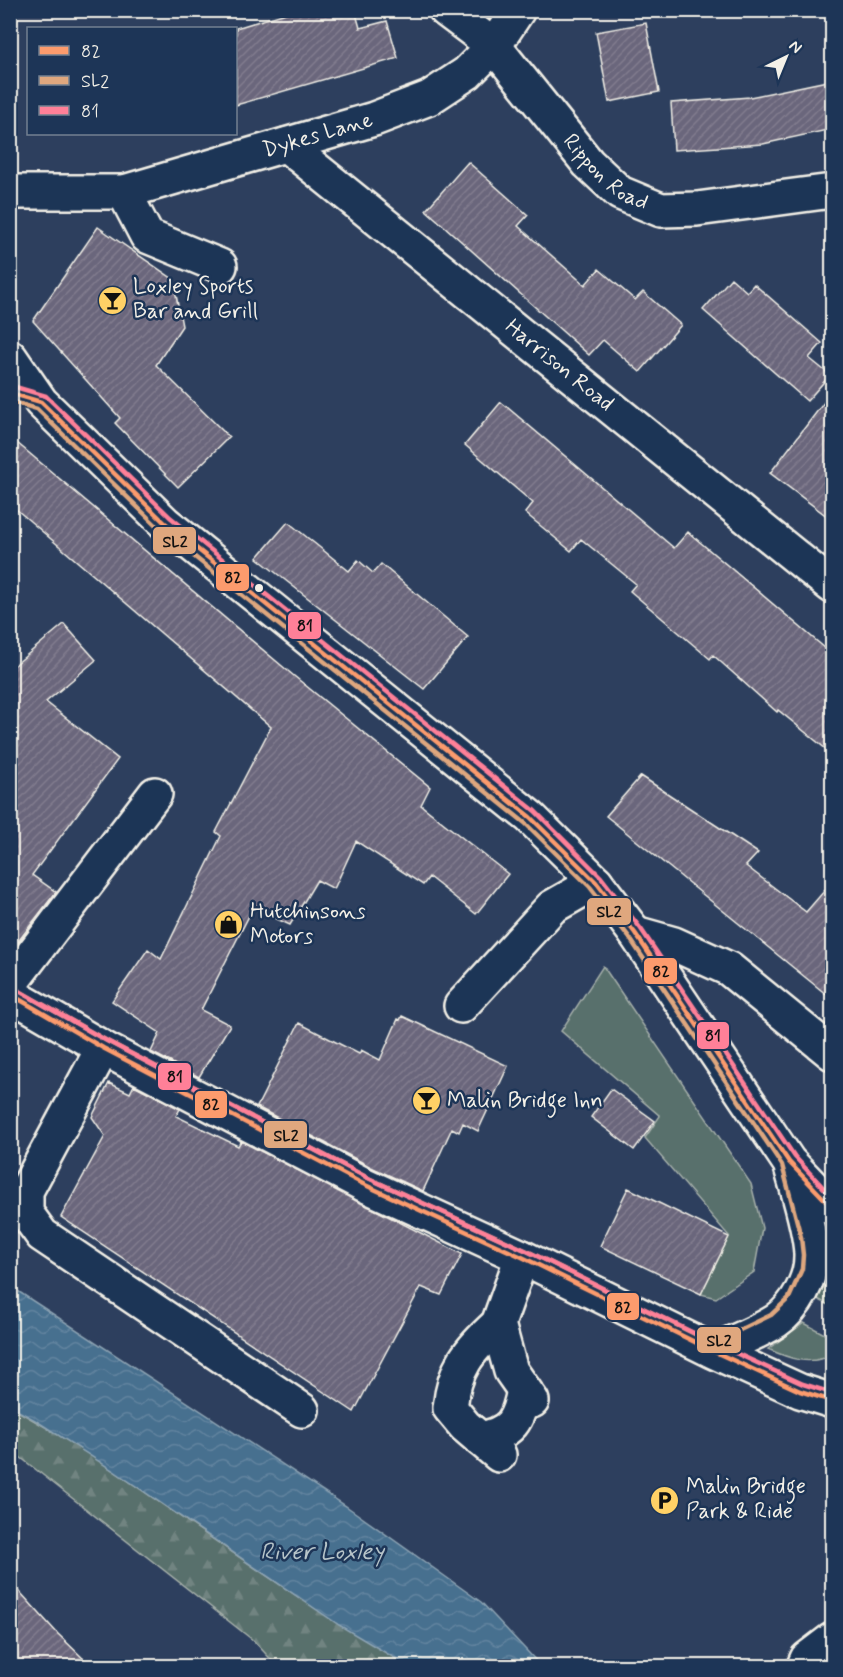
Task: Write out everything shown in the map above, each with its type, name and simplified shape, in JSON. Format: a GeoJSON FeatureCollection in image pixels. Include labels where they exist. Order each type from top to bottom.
{"type":"FeatureCollection","features":[{"type":"Feature","properties":{"kind":"main road","name":"Rippon Road"},"geometry":{"type":"LineString","coordinates":[[446,10],[494,46],[588,164],[620,193],[661,210],[697,209],[832,191]]}},
{"type":"Feature","properties":{"kind":"main road","name":"Dykes Lane"},"geometry":{"type":"LineString","coordinates":[[10,192],[124,192],[374,119],[429,98],[467,73],[494,46],[518,10]]}},
{"type":"Feature","properties":{"kind":"main road","name":"Harrison Road"},"geometry":{"type":"LineString","coordinates":[[286,145],[320,170],[832,586]]}},
{"type":"Feature","properties":{"kind":"main road"},"geometry":{"type":"LineString","coordinates":[[124,192],[147,236],[220,266]]}},
{"type":"Feature","properties":{"kind":"main road"},"geometry":{"type":"LineString","coordinates":[[10,357],[41,402],[165,523],[530,817],[596,882],[635,933],[789,1162],[832,1207]]}},
{"type":"Feature","properties":{"kind":"main road"},"geometry":{"type":"LineString","coordinates":[[10,393],[41,402]]}},
{"type":"Feature","properties":{"kind":"main road"},"geometry":{"type":"LineString","coordinates":[[10,984],[155,794]]}},
{"type":"Feature","properties":{"kind":"main road"},"geometry":{"type":"LineString","coordinates":[[461,1006],[552,907],[596,882]]}},
{"type":"Feature","properties":{"kind":"main road"},"geometry":{"type":"LineString","coordinates":[[635,933],[674,944],[729,969],[832,1053]]}},
{"type":"Feature","properties":{"kind":"main road"},"geometry":{"type":"LineString","coordinates":[[10,994],[103,1048],[363,1184],[522,1257],[713,1351],[800,1391],[832,1401]]}},
{"type":"Feature","properties":{"kind":"main road"},"geometry":{"type":"LineString","coordinates":[[103,1048],[26,1191],[26,1213],[42,1235],[302,1410]]}},
{"type":"Feature","properties":{"kind":"main road"},"geometry":{"type":"LineString","coordinates":[[713,1351],[775,1322],[795,1303],[803,1288],[811,1255],[789,1162]]}},
{"type":"Feature","properties":{"kind":"main road"},"geometry":{"type":"LineString","coordinates":[[498,1324],[511,1371],[528,1396],[511,1428],[497,1436],[490,1447],[465,1426],[450,1408],[452,1388],[461,1364],[477,1342],[498,1324],[522,1257]]}},
{"type":"Feature","properties":{"kind":"main road"},"geometry":{"type":"LineString","coordinates":[[800,1391],[832,1382]]}},
{"type":"Feature","properties":{"kind":"main road"},"geometry":{"type":"LineString","coordinates":[[804,1666],[807,1659],[832,1640]]}},
{"type":"Feature","properties":{"kind":"green space"},"geometry":{"type":"Polygon","coordinates":[[[603,966],[751,1184],[762,1228],[754,1272],[716,1298],[701,1294],[729,1236],[645,1138],[660,1116],[561,1031],[603,966]]]}},
{"type":"Feature","properties":{"kind":"green space"},"geometry":{"type":"Polygon","coordinates":[[[831,1243],[832,1307],[816,1298],[826,1250],[831,1243]]]}},
{"type":"Feature","properties":{"kind":"green space"},"geometry":{"type":"Polygon","coordinates":[[[804,1323],[832,1338],[832,1355],[807,1361],[784,1356],[768,1349],[804,1323]]]}},
{"type":"Feature","properties":{"kind":"green space"},"geometry":{"type":"Polygon","coordinates":[[[10,1407],[117,1473],[293,1593],[408,1666],[277,1666],[254,1641],[11,1450],[10,1407]]]}},
{"type":"Feature","properties":{"kind":"water","name":"River Loxley"},"geometry":{"type":"Polygon","coordinates":[[[10,1286],[346,1506],[481,1602],[541,1666],[408,1666],[339,1625],[114,1471],[11,1407],[10,1286]]]}},
{"type":"Feature","properties":{"kind":"building"},"geometry":{"type":"Polygon","coordinates":[[[296,10],[355,10],[360,28],[387,21],[398,58],[237,105],[237,28],[296,10]]]}},
{"type":"Feature","properties":{"kind":"building"},"geometry":{"type":"Polygon","coordinates":[[[646,23],[659,92],[609,102],[596,32],[646,23]]]}},
{"type":"Feature","properties":{"kind":"building"},"geometry":{"type":"Polygon","coordinates":[[[832,80],[832,129],[763,144],[674,150],[671,103],[750,97],[832,80]]]}},
{"type":"Feature","properties":{"kind":"building"},"geometry":{"type":"Polygon","coordinates":[[[468,162],[528,215],[518,226],[585,285],[599,269],[635,300],[643,292],[681,325],[640,372],[603,340],[589,355],[426,210],[468,162]]]}},
{"type":"Feature","properties":{"kind":"building","name":"Loxley Sports Bar and Grill"},"geometry":{"type":"Polygon","coordinates":[[[98,227],[173,279],[182,326],[156,365],[229,437],[178,487],[115,423],[120,418],[33,321],[98,227]]]}},
{"type":"Feature","properties":{"kind":"building"},"geometry":{"type":"Polygon","coordinates":[[[731,278],[747,292],[754,284],[822,343],[809,358],[830,375],[807,401],[703,310],[731,278]]]}},
{"type":"Feature","properties":{"kind":"building"},"geometry":{"type":"Polygon","coordinates":[[[832,392],[832,520],[770,473],[832,392]]]}},
{"type":"Feature","properties":{"kind":"building"},"geometry":{"type":"Polygon","coordinates":[[[501,402],[674,548],[688,532],[832,654],[832,754],[778,710],[777,712],[713,655],[710,659],[630,591],[636,584],[581,539],[571,551],[525,513],[533,503],[465,445],[501,402]]]}},
{"type":"Feature","properties":{"kind":"building"},"geometry":{"type":"Polygon","coordinates":[[[10,437],[430,787],[421,805],[508,874],[476,914],[429,877],[423,885],[356,841],[334,889],[317,880],[290,925],[253,908],[201,1010],[230,1025],[199,1077],[151,1052],[160,1033],[112,1001],[148,949],[161,959],[221,836],[216,832],[271,727],[10,504],[10,437]]]}},
{"type":"Feature","properties":{"kind":"building"},"geometry":{"type":"Polygon","coordinates":[[[288,522],[349,571],[358,560],[373,573],[381,564],[468,637],[424,689],[257,558],[288,522]]]}},
{"type":"Feature","properties":{"kind":"building"},"geometry":{"type":"Polygon","coordinates":[[[64,624],[96,660],[46,702],[118,759],[32,875],[56,892],[10,952],[10,669],[64,624]]]}},
{"type":"Feature","properties":{"kind":"building"},"geometry":{"type":"Polygon","coordinates":[[[641,776],[758,853],[746,866],[806,912],[832,882],[832,999],[606,816],[641,776]]]}},
{"type":"Feature","properties":{"kind":"building"},"geometry":{"type":"Polygon","coordinates":[[[402,1016],[508,1066],[478,1131],[463,1123],[459,1132],[452,1128],[423,1191],[371,1167],[257,1107],[299,1023],[359,1054],[361,1050],[380,1060],[398,1019],[400,1020],[402,1016]]]}},
{"type":"Feature","properties":{"kind":"building"},"geometry":{"type":"Polygon","coordinates":[[[109,1083],[130,1093],[134,1085],[180,1109],[176,1116],[238,1146],[241,1141],[462,1254],[441,1295],[421,1287],[354,1412],[61,1217],[105,1136],[92,1117],[109,1083]]]}},
{"type":"Feature","properties":{"kind":"building"},"geometry":{"type":"Polygon","coordinates":[[[611,1089],[655,1121],[634,1150],[591,1117],[611,1089]]]}},
{"type":"Feature","properties":{"kind":"building"},"geometry":{"type":"Polygon","coordinates":[[[628,1188],[729,1237],[701,1294],[600,1246],[628,1188]]]}},
{"type":"Feature","properties":{"kind":"building"},"geometry":{"type":"Polygon","coordinates":[[[10,1581],[58,1634],[91,1666],[10,1666],[10,1581]]]}},
{"type":"Feature","properties":{"kind":"transit line","name":"81"},"geometry":{"type":"LineString","coordinates":[[12,386],[46,396],[170,517],[535,811],[601,877],[641,929],[795,1157],[832,1197]]}},
{"type":"Feature","properties":{"kind":"transit line","name":"82"},"geometry":{"type":"LineString","coordinates":[[10,393],[41,402],[165,523],[530,817],[596,882],[635,933],[789,1162],[832,1207]]}},
{"type":"Feature","properties":{"kind":"transit line","name":"SL2"},"geometry":{"type":"LineString","coordinates":[[10,401],[37,409],[160,529],[525,823],[590,887],[629,937],[782,1165],[801,1237],[802,1269],[789,1298],[771,1315],[713,1343],[525,1250],[366,1177],[107,1041],[14,988]]}},
{"type":"Feature","properties":{"kind":"transit line","name":"81"},"geometry":{"type":"LineString","coordinates":[[14,988],[107,1041],[366,1177],[525,1250],[716,1344],[803,1384],[832,1393]]}},
{"type":"Feature","properties":{"kind":"transit line","name":"82"},"geometry":{"type":"LineString","coordinates":[[10,994],[103,1048],[363,1184],[522,1257],[713,1351],[800,1391],[832,1401]]}},
{"type":"Feature","properties":{"kind":"place","name":"Loxley Sports Bar and Grill"},"geometry":{"type":"Point","coordinates":[112,300]}},
{"type":"Feature","properties":{"kind":"place","name":"Hutchinsons Motors"},"geometry":{"type":"Point","coordinates":[229,925]}},
{"type":"Feature","properties":{"kind":"place","name":"Malin Bridge Inn"},"geometry":{"type":"Point","coordinates":[426,1101]}},
{"type":"Feature","properties":{"kind":"place","name":"Malin Bridge Park & Ride"},"geometry":{"type":"Point","coordinates":[665,1500]}}]}
